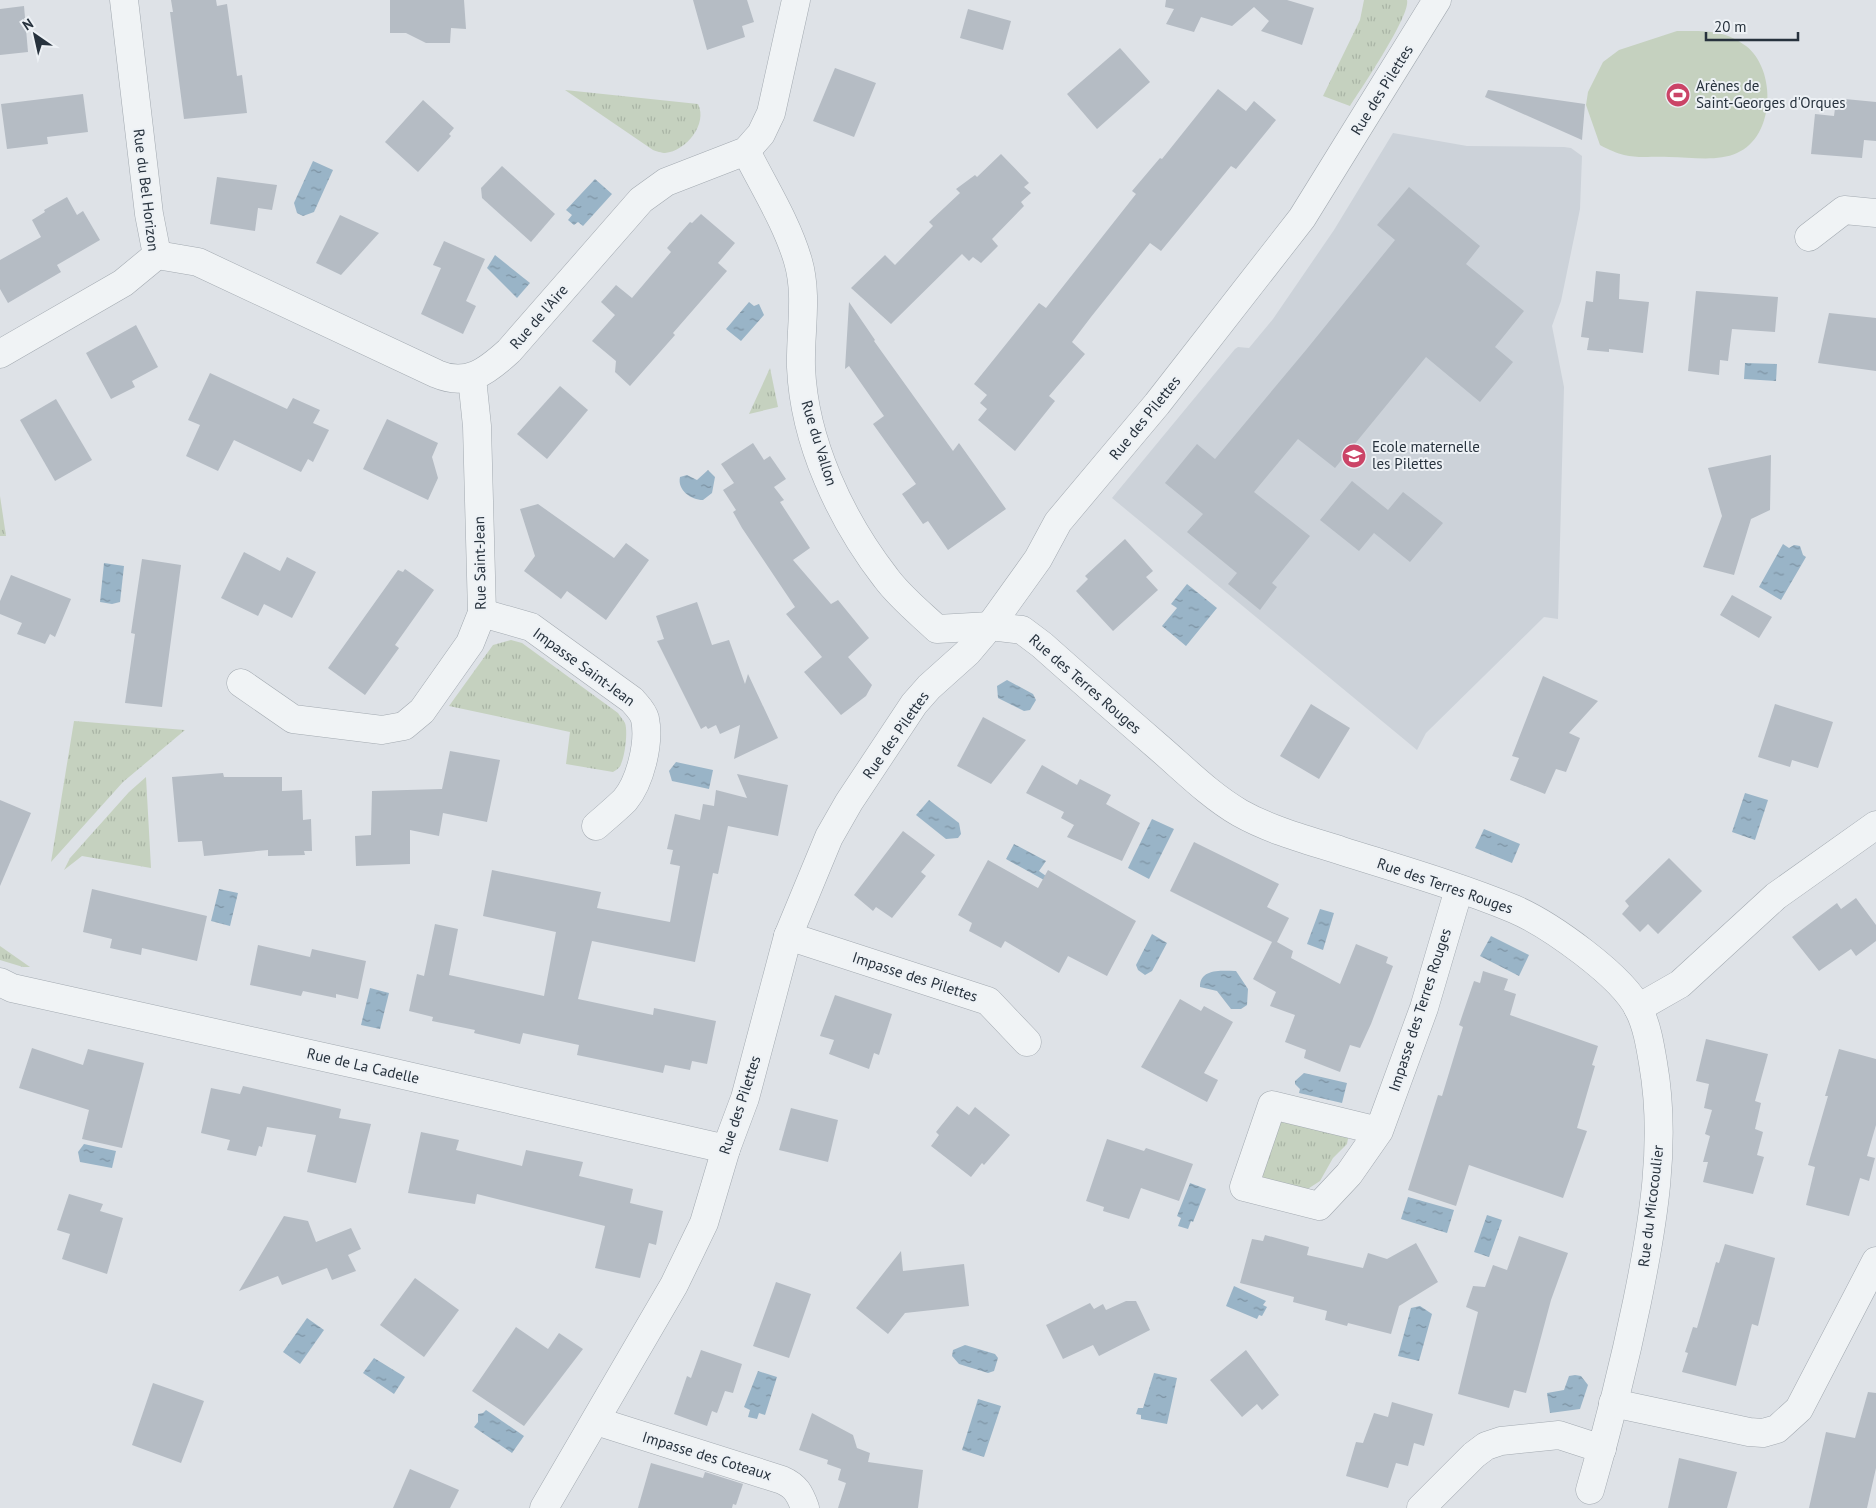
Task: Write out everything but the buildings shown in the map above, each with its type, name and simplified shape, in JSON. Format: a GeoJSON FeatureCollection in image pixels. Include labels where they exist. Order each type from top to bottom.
{"type":"FeatureCollection","features":[{"type":"Feature","properties":{"kind":"street","name":"Rue du Bel Horizon"},"geometry":{"type":"LineString","coordinates":[[0,354],[123,283],[157,256],[144,176],[124,0]]}},
{"type":"Feature","properties":{"kind":"street","name":"Rue de l'Aire"},"geometry":{"type":"LineString","coordinates":[[472,378],[491,368],[509,351],[640,200],[666,182],[746,152],[762,134],[771,113],[796,0]]}},
{"type":"Feature","properties":{"kind":"street","name":"Rue des Pilettes"},"geometry":{"type":"LineString","coordinates":[[544,1508],[596,1422],[674,1285],[704,1223],[726,1150],[745,1098],[788,936],[821,854],[849,802],[914,704],[929,687],[968,652],[990,626],[1038,559],[1058,522],[1157,404],[1302,218],[1437,0]]}},
{"type":"Feature","properties":{"kind":"street","name":"Rue du Vallon"},"geometry":{"type":"LineString","coordinates":[[746,152],[788,235],[798,262],[803,290],[801,368],[806,402],[825,469],[848,520],[887,580],[937,628],[990,626]]}},
{"type":"Feature","properties":{"kind":"street"},"geometry":{"type":"LineString","coordinates":[[1809,237],[1844,210],[1876,213]]}},
{"type":"Feature","properties":{"kind":"street"},"geometry":{"type":"LineString","coordinates":[[157,256],[198,262],[437,374],[454,379],[472,378]]}},
{"type":"Feature","properties":{"kind":"street","name":"Rue Saint-Jean"},"geometry":{"type":"LineString","coordinates":[[241,683],[293,720],[382,730],[404,726],[422,711],[470,643],[482,613],[477,426],[472,378]]}},
{"type":"Feature","properties":{"kind":"street","name":"Impasse Saint-Jean"},"geometry":{"type":"LineString","coordinates":[[482,613],[531,627],[632,700],[640,708],[645,718],[645,728],[639,778],[625,800],[596,826]]}},
{"type":"Feature","properties":{"kind":"street","name":"Rue des Terres Rouges"},"geometry":{"type":"LineString","coordinates":[[990,626],[1022,630],[1042,645],[1205,788],[1239,812],[1275,830],[1459,889],[1516,910],[1554,932],[1624,988],[1638,1008]]}},
{"type":"Feature","properties":{"kind":"street"},"geometry":{"type":"LineString","coordinates":[[1638,1008],[1680,984],[1769,902],[1876,825]]}},
{"type":"Feature","properties":{"kind":"street","name":"Impasse des Terres Rouges"},"geometry":{"type":"LineString","coordinates":[[1380,1131],[1272,1105],[1244,1187],[1319,1206],[1349,1174],[1380,1131],[1424,1008],[1459,889]]}},
{"type":"Feature","properties":{"kind":"street","name":"Impasse des Pilettes"},"geometry":{"type":"LineString","coordinates":[[788,936],[988,1001],[1027,1042]]}},
{"type":"Feature","properties":{"kind":"street","name":"Rue de La Cadelle"},"geometry":{"type":"LineString","coordinates":[[0,982],[12,988],[364,1066],[726,1150]]}},
{"type":"Feature","properties":{"kind":"street","name":"Rue du Micocoulier"},"geometry":{"type":"LineString","coordinates":[[1590,1490],[1602,1449],[1646,1260],[1657,1176],[1660,1131],[1657,1087],[1645,1026],[1638,1008]]}},
{"type":"Feature","properties":{"kind":"street"},"geometry":{"type":"LineString","coordinates":[[1613,1403],[1749,1432],[1777,1429],[1789,1421],[1806,1399],[1876,1261]]}},
{"type":"Feature","properties":{"kind":"street","name":"Impasse des Coteaux"},"geometry":{"type":"LineString","coordinates":[[596,1422],[782,1480],[793,1485],[801,1496],[805,1508]]}},
{"type":"Feature","properties":{"kind":"street"},"geometry":{"type":"LineString","coordinates":[[1421,1508],[1474,1454],[1494,1443],[1530,1437],[1559,1435],[1602,1449]]}},
{"type":"Feature","properties":{"kind":"shaded area","name":"Ecole maternelle les Pilettes"},"geometry":{"type":"Polygon","coordinates":[[[1393,133],[1467,146],[1564,147],[1571,148],[1582,156],[1580,209],[1561,301],[1552,326],[1564,387],[1558,619],[1544,617],[1426,733],[1417,750],[1112,498],[1235,349],[1238,347],[1249,348],[1273,319],[1334,230],[1393,133]]]}},
{"type":"Feature","properties":{"kind":"green space"},"geometry":{"type":"Polygon","coordinates":[[[1364,0],[1407,0],[1406,8],[1394,36],[1350,106],[1323,96],[1360,20],[1364,0]]]}},
{"type":"Feature","properties":{"kind":"green space","name":"Arènes de Saint-Georges d'Orques"},"geometry":{"type":"Polygon","coordinates":[[[1677,31],[1704,31],[1730,36],[1746,46],[1756,57],[1763,71],[1767,86],[1765,118],[1759,133],[1750,145],[1737,153],[1712,158],[1634,157],[1600,145],[1586,105],[1588,92],[1603,62],[1619,50],[1677,31]]]}},
{"type":"Feature","properties":{"kind":"green space"},"geometry":{"type":"Polygon","coordinates":[[[565,90],[698,104],[700,120],[693,135],[687,142],[673,151],[662,153],[653,150],[565,90]]]}},
{"type":"Feature","properties":{"kind":"green space"},"geometry":{"type":"Polygon","coordinates":[[[770,368],[778,407],[749,414],[770,368]]]}},
{"type":"Feature","properties":{"kind":"green space"},"geometry":{"type":"Polygon","coordinates":[[[0,496],[6,536],[0,536],[0,496]]]}},
{"type":"Feature","properties":{"kind":"green space"},"geometry":{"type":"Polygon","coordinates":[[[511,640],[522,643],[618,713],[625,723],[626,744],[618,769],[613,772],[566,764],[570,732],[449,706],[493,645],[511,640]]]}},
{"type":"Feature","properties":{"kind":"green space"},"geometry":{"type":"Polygon","coordinates":[[[74,721],[185,730],[123,782],[51,862],[74,721]]]}},
{"type":"Feature","properties":{"kind":"green space"},"geometry":{"type":"Polygon","coordinates":[[[146,777],[151,868],[82,856],[64,870],[70,858],[129,792],[146,777]]]}},
{"type":"Feature","properties":{"kind":"green space"},"geometry":{"type":"Polygon","coordinates":[[[0,946],[30,967],[23,967],[0,960],[0,946]]]}},
{"type":"Feature","properties":{"kind":"green space"},"geometry":{"type":"Polygon","coordinates":[[[1282,1117],[1349,1133],[1347,1144],[1333,1158],[1320,1181],[1297,1196],[1261,1179],[1282,1117]]]}},
{"type":"Feature","properties":{"kind":"water"},"geometry":{"type":"Polygon","coordinates":[[[313,161],[333,170],[314,212],[303,216],[297,213],[294,203],[313,161]]]}},
{"type":"Feature","properties":{"kind":"water"},"geometry":{"type":"Polygon","coordinates":[[[595,179],[612,194],[583,226],[578,222],[574,225],[568,220],[572,215],[566,210],[595,179]]]}},
{"type":"Feature","properties":{"kind":"water"},"geometry":{"type":"Polygon","coordinates":[[[495,255],[530,283],[517,298],[487,268],[495,255]]]}},
{"type":"Feature","properties":{"kind":"water"},"geometry":{"type":"Polygon","coordinates":[[[749,302],[754,306],[759,304],[764,315],[741,341],[726,329],[749,302]]]}},
{"type":"Feature","properties":{"kind":"water"},"geometry":{"type":"Polygon","coordinates":[[[1745,363],[1777,364],[1776,381],[1744,379],[1745,363]]]}},
{"type":"Feature","properties":{"kind":"water"},"geometry":{"type":"Polygon","coordinates":[[[708,470],[715,477],[712,493],[703,500],[698,500],[683,490],[680,477],[687,475],[697,480],[708,470]]]}},
{"type":"Feature","properties":{"kind":"water"},"geometry":{"type":"Polygon","coordinates":[[[1783,544],[1789,548],[1794,545],[1800,546],[1803,555],[1806,557],[1781,600],[1759,587],[1783,544]]]}},
{"type":"Feature","properties":{"kind":"water"},"geometry":{"type":"Polygon","coordinates":[[[104,563],[124,566],[120,602],[112,604],[100,602],[104,563]]]}},
{"type":"Feature","properties":{"kind":"water"},"geometry":{"type":"Polygon","coordinates":[[[1187,584],[1217,608],[1186,646],[1162,626],[1177,608],[1171,604],[1187,584]]]}},
{"type":"Feature","properties":{"kind":"water"},"geometry":{"type":"Polygon","coordinates":[[[1007,680],[1033,694],[1036,700],[1030,710],[1024,711],[998,698],[997,686],[1007,680]]]}},
{"type":"Feature","properties":{"kind":"water"},"geometry":{"type":"Polygon","coordinates":[[[676,762],[713,770],[709,789],[672,781],[669,771],[676,762]]]}},
{"type":"Feature","properties":{"kind":"water"},"geometry":{"type":"Polygon","coordinates":[[[1745,793],[1768,800],[1755,840],[1732,832],[1745,793]]]}},
{"type":"Feature","properties":{"kind":"water"},"geometry":{"type":"Polygon","coordinates":[[[929,800],[959,823],[961,834],[958,838],[946,839],[916,815],[929,800]]]}},
{"type":"Feature","properties":{"kind":"water"},"geometry":{"type":"Polygon","coordinates":[[[1152,819],[1174,829],[1149,879],[1128,868],[1152,819]]]}},
{"type":"Feature","properties":{"kind":"water"},"geometry":{"type":"Polygon","coordinates":[[[1484,829],[1520,844],[1512,863],[1475,848],[1484,829]]]}},
{"type":"Feature","properties":{"kind":"water"},"geometry":{"type":"Polygon","coordinates":[[[1014,844],[1046,861],[1039,871],[1046,876],[1044,880],[1006,859],[1014,844]]]}},
{"type":"Feature","properties":{"kind":"water"},"geometry":{"type":"Polygon","coordinates":[[[219,889],[238,893],[230,926],[211,921],[219,889]]]}},
{"type":"Feature","properties":{"kind":"water"},"geometry":{"type":"Polygon","coordinates":[[[1320,909],[1334,913],[1323,950],[1307,944],[1320,909]]]}},
{"type":"Feature","properties":{"kind":"water"},"geometry":{"type":"Polygon","coordinates":[[[1152,934],[1167,943],[1152,971],[1145,975],[1138,970],[1136,965],[1152,934]]]}},
{"type":"Feature","properties":{"kind":"water"},"geometry":{"type":"Polygon","coordinates":[[[1491,936],[1529,955],[1519,976],[1480,956],[1491,936]]]}},
{"type":"Feature","properties":{"kind":"water"},"geometry":{"type":"Polygon","coordinates":[[[1218,971],[1236,971],[1248,989],[1247,1005],[1241,1009],[1231,1009],[1217,991],[1200,987],[1204,976],[1208,974],[1218,971]]]}},
{"type":"Feature","properties":{"kind":"water"},"geometry":{"type":"Polygon","coordinates":[[[370,988],[389,993],[380,1029],[361,1025],[370,988]]]}},
{"type":"Feature","properties":{"kind":"water"},"geometry":{"type":"Polygon","coordinates":[[[1304,1073],[1347,1083],[1342,1103],[1299,1093],[1300,1089],[1295,1084],[1295,1081],[1304,1073]]]}},
{"type":"Feature","properties":{"kind":"water"},"geometry":{"type":"Polygon","coordinates":[[[84,1144],[116,1151],[112,1168],[80,1162],[78,1152],[84,1144]]]}},
{"type":"Feature","properties":{"kind":"water"},"geometry":{"type":"Polygon","coordinates":[[[1190,1183],[1206,1189],[1193,1222],[1191,1221],[1188,1229],[1178,1226],[1181,1218],[1177,1216],[1190,1183]]]}},
{"type":"Feature","properties":{"kind":"water"},"geometry":{"type":"Polygon","coordinates":[[[1408,1197],[1454,1210],[1447,1233],[1401,1219],[1408,1197]]]}},
{"type":"Feature","properties":{"kind":"water"},"geometry":{"type":"Polygon","coordinates":[[[1487,1215],[1502,1220],[1489,1257],[1474,1252],[1487,1215]]]}},
{"type":"Feature","properties":{"kind":"water"},"geometry":{"type":"Polygon","coordinates":[[[1234,1286],[1266,1301],[1263,1305],[1267,1307],[1262,1316],[1259,1315],[1257,1319],[1226,1306],[1234,1286]]]}},
{"type":"Feature","properties":{"kind":"water"},"geometry":{"type":"Polygon","coordinates":[[[1420,1306],[1432,1314],[1419,1361],[1398,1356],[1411,1308],[1420,1306]]]}},
{"type":"Feature","properties":{"kind":"water"},"geometry":{"type":"Polygon","coordinates":[[[307,1318],[324,1330],[300,1364],[283,1352],[307,1318]]]}},
{"type":"Feature","properties":{"kind":"water"},"geometry":{"type":"Polygon","coordinates":[[[965,1345],[995,1354],[998,1358],[994,1371],[988,1373],[959,1364],[952,1356],[953,1350],[965,1345]]]}},
{"type":"Feature","properties":{"kind":"water"},"geometry":{"type":"Polygon","coordinates":[[[374,1358],[405,1377],[394,1394],[363,1373],[374,1358]]]}},
{"type":"Feature","properties":{"kind":"water"},"geometry":{"type":"Polygon","coordinates":[[[758,1371],[777,1377],[765,1415],[759,1413],[757,1419],[748,1417],[750,1410],[744,1407],[758,1371]]]}},
{"type":"Feature","properties":{"kind":"water"},"geometry":{"type":"Polygon","coordinates":[[[1154,1373],[1177,1378],[1167,1424],[1141,1419],[1141,1415],[1136,1414],[1138,1408],[1143,1408],[1154,1373]]]}},
{"type":"Feature","properties":{"kind":"water"},"geometry":{"type":"Polygon","coordinates":[[[1569,1376],[1581,1376],[1588,1385],[1580,1409],[1550,1413],[1547,1393],[1564,1390],[1569,1376]]]}},
{"type":"Feature","properties":{"kind":"water"},"geometry":{"type":"Polygon","coordinates":[[[978,1399],[1001,1406],[984,1457],[962,1450],[978,1399]]]}},
{"type":"Feature","properties":{"kind":"water"},"geometry":{"type":"Polygon","coordinates":[[[486,1410],[524,1436],[512,1453],[474,1427],[478,1422],[478,1414],[486,1410]]]}},
{"type":"Feature","properties":{"kind":"place","name":"Arènes de Saint-Georges d'Orques"},"geometry":{"type":"Point","coordinates":[1678,95]}},
{"type":"Feature","properties":{"kind":"place","name":"Ecole maternelle les Pilettes"},"geometry":{"type":"Point","coordinates":[1354,456]}}]}
